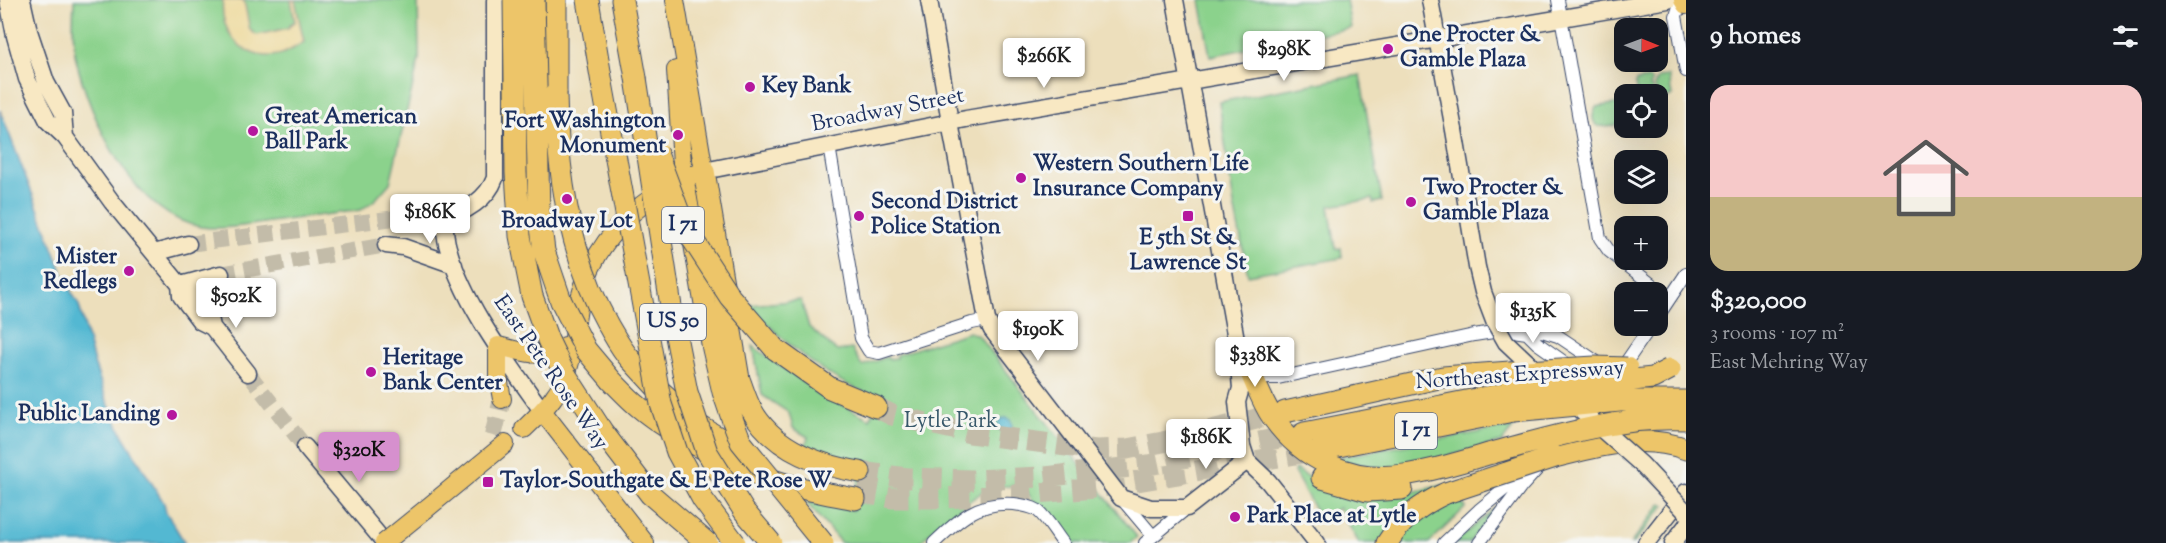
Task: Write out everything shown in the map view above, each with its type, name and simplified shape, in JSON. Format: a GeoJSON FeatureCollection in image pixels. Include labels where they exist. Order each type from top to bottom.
{"type":"FeatureCollection","features":[{"type":"Feature","properties":{"kind":"highway"},"geometry":{"type":"LineString","coordinates":[[514,0],[516,173],[520,236],[536,307],[562,369],[603,431],[650,494],[707,543]]}},
{"type":"Feature","properties":{"kind":"highway"},"geometry":{"type":"LineString","coordinates":[[534,0],[539,211],[544,251],[561,301],[586,350],[612,381],[639,407],[674,431],[732,462],[777,481],[818,492],[857,488]]}},
{"type":"Feature","properties":{"kind":"highway"},"geometry":{"type":"LineString","coordinates":[[556,0],[556,123],[564,196],[580,260],[598,307],[623,351],[655,386],[698,425],[754,459],[805,478],[857,488]]}},
{"type":"Feature","properties":{"kind":"highway","name":"US 50"},"geometry":{"type":"LineString","coordinates":[[588,0],[661,404],[677,452],[703,500],[735,543]]}},
{"type":"Feature","properties":{"kind":"highway","name":"I 71"},"geometry":{"type":"LineString","coordinates":[[622,0],[636,78],[657,155],[684,225],[730,297],[775,348],[830,388],[876,407]]}},
{"type":"Feature","properties":{"kind":"highway","name":"US 50"},"geometry":{"type":"LineString","coordinates":[[636,78],[672,314],[687,392],[707,452],[744,511],[771,543]]}},
{"type":"Feature","properties":{"kind":"highway"},"geometry":{"type":"LineString","coordinates":[[704,171],[739,379],[751,409],[769,434],[792,450],[839,468],[857,488]]}},
{"type":"Feature","properties":{"kind":"highway"},"geometry":{"type":"LineString","coordinates":[[683,179],[713,349],[723,392],[741,442],[823,543]]}},
{"type":"Feature","properties":{"kind":"highway"},"geometry":{"type":"LineString","coordinates":[[1237,345],[1247,361],[1260,395],[1274,419],[1289,438],[1305,452],[1328,465],[1360,475],[1402,476],[1591,427],[1666,418],[1686,419]]}},
{"type":"Feature","properties":{"kind":"highway"},"geometry":{"type":"LineString","coordinates":[[1304,433],[1512,392],[1653,378],[1678,369]]}},
{"type":"Feature","properties":{"kind":"highway","name":"Northeast Expressway"},"geometry":{"type":"LineString","coordinates":[[1284,412],[1443,377],[1512,392],[1620,401],[1686,401]]}},
{"type":"Feature","properties":{"kind":"highway"},"geometry":{"type":"LineString","coordinates":[[1241,388],[1260,423],[1280,447],[1308,471],[1334,484],[1366,491],[1395,490],[1533,460],[1556,452],[1609,444],[1656,441],[1686,449]]}},
{"type":"Feature","properties":{"kind":"highway","name":"Northeast Expressway"},"geometry":{"type":"LineString","coordinates":[[1319,450],[1512,392]]}},
{"type":"Feature","properties":{"kind":"highway"},"geometry":{"type":"LineString","coordinates":[[1387,543],[1404,520],[1427,501],[1556,452]]}},
{"type":"Feature","properties":{"kind":"main road"},"geometry":{"type":"LineString","coordinates":[[8,0],[27,78],[48,122],[65,137],[112,202],[180,285],[192,288],[210,311],[212,327],[248,373]]}},
{"type":"Feature","properties":{"kind":"main road"},"geometry":{"type":"LineString","coordinates":[[22,0],[29,32],[46,82],[63,112],[65,137]]}},
{"type":"Feature","properties":{"kind":"main road"},"geometry":{"type":"LineString","coordinates":[[419,216],[444,217],[465,209],[487,194],[495,178],[495,0]]}},
{"type":"Feature","properties":{"kind":"main road"},"geometry":{"type":"LineString","coordinates":[[673,0],[704,171]]}},
{"type":"Feature","properties":{"kind":"main road"},"geometry":{"type":"LineString","coordinates":[[673,0],[683,179]]}},
{"type":"Feature","properties":{"kind":"main road"},"geometry":{"type":"LineString","coordinates":[[930,0],[987,320],[992,330],[1121,498],[1151,508],[1187,508],[1247,460]]}},
{"type":"Feature","properties":{"kind":"main road"},"geometry":{"type":"LineString","coordinates":[[1175,0],[1237,345],[1241,388],[1237,402],[1242,446],[1247,460],[1268,481],[1317,543]]}},
{"type":"Feature","properties":{"kind":"main road"},"geometry":{"type":"LineString","coordinates":[[1430,0],[1477,267],[1494,321],[1506,342],[1641,464],[1686,512]]}},
{"type":"Feature","properties":{"kind":"main road","name":"Broadway Street"},"geometry":{"type":"LineString","coordinates":[[524,429],[543,412],[562,384],[570,362],[580,298],[587,276],[613,231],[638,207],[662,189],[704,171],[950,122],[1668,0]]}},
{"type":"Feature","properties":{"kind":"main road"},"geometry":{"type":"LineString","coordinates":[[1682,0],[1686,5]]}},
{"type":"Feature","properties":{"kind":"main road","name":"East Pete Rose Way"},"geometry":{"type":"LineString","coordinates":[[444,217],[447,243],[454,265],[474,307],[498,346],[543,412],[645,543]]}},
{"type":"Feature","properties":{"kind":"main road"},"geometry":{"type":"LineString","coordinates":[[154,253],[188,244]]}},
{"type":"Feature","properties":{"kind":"main road"},"geometry":{"type":"LineString","coordinates":[[386,245],[403,247],[454,265]]}},
{"type":"Feature","properties":{"kind":"main road"},"geometry":{"type":"LineString","coordinates":[[180,285],[221,274]]}},
{"type":"Feature","properties":{"kind":"main road"},"geometry":{"type":"LineString","coordinates":[[502,399],[498,377],[498,346],[546,355],[559,350],[573,340]]}},
{"type":"Feature","properties":{"kind":"main road"},"geometry":{"type":"LineString","coordinates":[[305,447],[384,543],[488,458],[499,440]]}},
{"type":"Feature","properties":{"kind":"main road"},"geometry":{"type":"LineString","coordinates":[[1646,543],[1686,492]]}},
{"type":"Feature","properties":{"kind":"main road"},"geometry":{"type":"LineString","coordinates":[[1673,543],[1686,526]]}},
{"type":"Feature","properties":{"kind":"street"},"geometry":{"type":"LineString","coordinates":[[1558,0],[1600,238],[1609,251],[1669,298],[1686,274]]}},
{"type":"Feature","properties":{"kind":"street"},"geometry":{"type":"LineString","coordinates":[[1682,0],[1676,16],[1686,71]]}},
{"type":"Feature","properties":{"kind":"street"},"geometry":{"type":"LineString","coordinates":[[829,146],[861,338],[869,351],[879,353],[987,320]]}},
{"type":"Feature","properties":{"kind":"street"},"geometry":{"type":"LineString","coordinates":[[1237,345],[1253,356],[1257,368],[1266,378],[1278,378],[1474,335],[1506,330],[1527,333],[1542,331],[1558,336],[1616,376],[1640,389],[1686,408]]}},
{"type":"Feature","properties":{"kind":"street"},"geometry":{"type":"LineString","coordinates":[[1527,333],[1551,354],[1629,405],[1686,428]]}},
{"type":"Feature","properties":{"kind":"street"},"geometry":{"type":"LineString","coordinates":[[1479,543],[1522,486],[1556,452],[1616,376],[1644,336]]}},
{"type":"Feature","properties":{"kind":"street"},"geometry":{"type":"LineString","coordinates":[[1444,543],[1479,510],[1556,452]]}},
{"type":"Feature","properties":{"kind":"street"},"geometry":{"type":"LineString","coordinates":[[1121,498],[1149,539],[1187,508]]}},
{"type":"Feature","properties":{"kind":"street"},"geometry":{"type":"LineString","coordinates":[[934,543],[971,511],[999,502],[1023,505],[1036,510],[1063,543]]}},
{"type":"Feature","properties":{"kind":"green space","name":"Great American Ball Park"},"geometry":{"type":"Polygon","coordinates":[[[74,0],[418,0],[419,59],[390,183],[376,199],[361,210],[227,228],[201,227],[177,219],[155,204],[136,185],[104,136],[92,109],[76,59],[73,37],[74,0]]]}},
{"type":"Feature","properties":{"kind":"green space"},"geometry":{"type":"Polygon","coordinates":[[[1200,0],[1346,0],[1351,28],[1210,56],[1200,0]]]}},
{"type":"Feature","properties":{"kind":"green space"},"geometry":{"type":"Polygon","coordinates":[[[1360,75],[1382,201],[1373,203],[1372,199],[1329,206],[1336,249],[1341,248],[1342,258],[1248,275],[1234,205],[1219,102],[1360,75]]]}},
{"type":"Feature","properties":{"kind":"green space"},"geometry":{"type":"Polygon","coordinates":[[[1668,76],[1672,96],[1668,97],[1668,84],[1655,84],[1659,77],[1668,76]]]}},
{"type":"Feature","properties":{"kind":"green space"},"geometry":{"type":"Polygon","coordinates":[[[1649,79],[1652,81],[1651,84],[1635,84],[1637,81],[1649,79]]]}},
{"type":"Feature","properties":{"kind":"green space"},"geometry":{"type":"Polygon","coordinates":[[[1614,104],[1614,126],[1596,125],[1593,116],[1596,107],[1614,104]]]}},
{"type":"Feature","properties":{"kind":"green space","name":"Lytle Park"},"geometry":{"type":"Polygon","coordinates":[[[801,300],[809,327],[837,351],[852,349],[862,366],[887,357],[888,359],[896,358],[896,355],[969,332],[978,335],[1137,537],[1130,543],[1066,543],[1021,485],[996,486],[986,490],[955,512],[920,543],[841,543],[805,501],[853,510],[861,465],[805,447],[808,437],[793,428],[789,413],[762,395],[753,346],[810,386],[870,419],[880,396],[844,383],[826,372],[792,347],[749,305],[801,300]]]}},
{"type":"Feature","properties":{"kind":"green space"},"geometry":{"type":"Polygon","coordinates":[[[1515,426],[1502,442],[1395,470],[1328,459],[1515,426]]]}},
{"type":"Feature","properties":{"kind":"green space"},"geometry":{"type":"Polygon","coordinates":[[[1295,469],[1318,483],[1412,492],[1444,485],[1377,543],[1359,543],[1339,508],[1320,519],[1294,472],[1295,469]]]}},
{"type":"Feature","properties":{"kind":"green space"},"geometry":{"type":"Polygon","coordinates":[[[1453,496],[1466,507],[1429,543],[1395,543],[1414,521],[1453,496]]]}},
{"type":"Feature","properties":{"kind":"green space"},"geometry":{"type":"Polygon","coordinates":[[[1662,503],[1665,505],[1634,543],[1631,543],[1662,503]]]}},
{"type":"Feature","properties":{"kind":"green space"},"geometry":{"type":"Polygon","coordinates":[[[1496,507],[1469,543],[1454,543],[1496,507]]]}},
{"type":"Feature","properties":{"kind":"sand"},"geometry":{"type":"Polygon","coordinates":[[[223,0],[244,0],[250,30],[257,35],[288,28],[295,22],[291,0],[295,0],[304,42],[287,52],[274,56],[258,55],[249,51],[240,46],[228,30],[224,21],[223,0]]]}},
{"type":"Feature","properties":{"kind":"water"},"geometry":{"type":"Polygon","coordinates":[[[0,110],[67,284],[79,305],[94,363],[107,401],[123,436],[164,503],[166,512],[185,543],[0,543],[0,110]]]}},
{"type":"Feature","properties":{"kind":"water"},"geometry":{"type":"Polygon","coordinates":[[[1002,418],[1008,418],[1012,425],[1008,432],[1002,432],[998,428],[998,422],[1002,418]]]}},
{"type":"Feature","properties":{"kind":"tunnel"},"geometry":{"type":"LineString","coordinates":[[188,244],[419,215]]}},
{"type":"Feature","properties":{"kind":"tunnel"},"geometry":{"type":"LineString","coordinates":[[221,274],[386,245]]}},
{"type":"Feature","properties":{"kind":"tunnel"},"geometry":{"type":"LineString","coordinates":[[248,373],[305,447]]}},
{"type":"Feature","properties":{"kind":"tunnel"},"geometry":{"type":"LineString","coordinates":[[493,436],[502,399]]}},
{"type":"Feature","properties":{"kind":"tunnel"},"geometry":{"type":"LineString","coordinates":[[876,407],[892,415],[970,433],[1096,450],[1127,449],[1163,442],[1285,412]]}},
{"type":"Feature","properties":{"kind":"tunnel"},"geometry":{"type":"LineString","coordinates":[[860,472],[908,478],[972,480],[1044,477],[1149,465],[1303,433]]}},
{"type":"Feature","properties":{"kind":"tunnel"},"geometry":{"type":"LineString","coordinates":[[857,492],[892,498],[931,498],[1002,496],[1096,488],[1319,450]]}},
{"type":"Feature","properties":{"kind":"place","name":"One Procter & Gamble Plaza"},"geometry":{"type":"Point","coordinates":[1388,49]}},
{"type":"Feature","properties":{"kind":"place","name":"Key Bank"},"geometry":{"type":"Point","coordinates":[750,87]}},
{"type":"Feature","properties":{"kind":"place","name":"Great American Ball Park"},"geometry":{"type":"Point","coordinates":[253,131]}},
{"type":"Feature","properties":{"kind":"place","name":"Fort Washington Monument"},"geometry":{"type":"Point","coordinates":[678,135]}},
{"type":"Feature","properties":{"kind":"place","name":"Western Southern Life Insurance Company"},"geometry":{"type":"Point","coordinates":[1021,178]}},
{"type":"Feature","properties":{"kind":"place","name":"Broadway Lot"},"geometry":{"type":"Point","coordinates":[567,199]}},
{"type":"Feature","properties":{"kind":"place","name":"Two Procter & Gamble Plaza"},"geometry":{"type":"Point","coordinates":[1411,202]}},
{"type":"Feature","properties":{"kind":"place","name":"Second District Police Station"},"geometry":{"type":"Point","coordinates":[859,216]}},
{"type":"Feature","properties":{"kind":"place","name":"E 5th St & Lawrence St"},"geometry":{"type":"Point","coordinates":[1188,216]}},
{"type":"Feature","properties":{"kind":"place","name":"Mister Redlegs"},"geometry":{"type":"Point","coordinates":[129,271]}},
{"type":"Feature","properties":{"kind":"place","name":"Heritage Bank Center"},"geometry":{"type":"Point","coordinates":[371,372]}},
{"type":"Feature","properties":{"kind":"place","name":"Public Landing"},"geometry":{"type":"Point","coordinates":[172,415]}},
{"type":"Feature","properties":{"kind":"place","name":"Taylor-Southgate & E Pete Rose W"},"geometry":{"type":"Point","coordinates":[488,482]}},
{"type":"Feature","properties":{"kind":"place","name":"Park Place at Lytle"},"geometry":{"type":"Point","coordinates":[1235,517]}}]}
